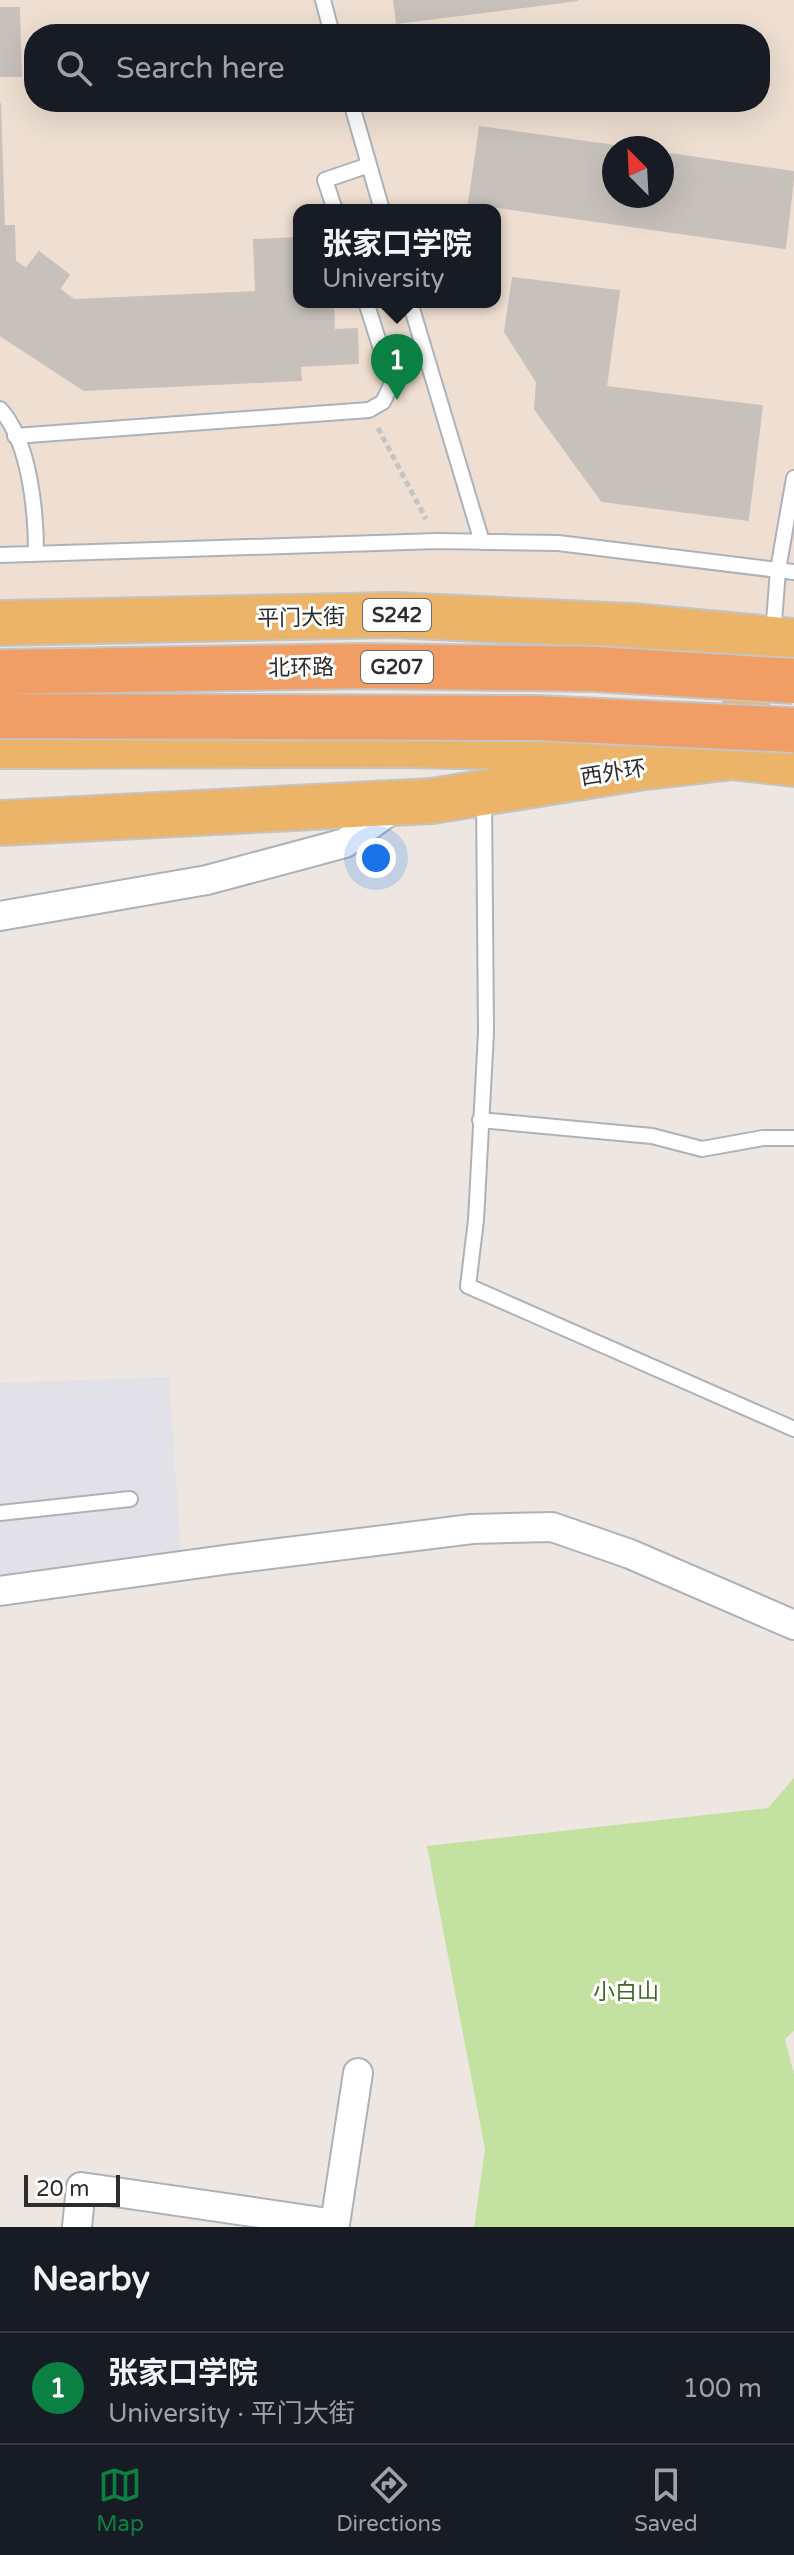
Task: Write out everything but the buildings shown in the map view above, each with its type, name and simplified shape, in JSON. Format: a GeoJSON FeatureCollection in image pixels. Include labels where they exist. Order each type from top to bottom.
{"type":"FeatureCollection","features":[{"type":"Feature","properties":{"kind":"highway","name":"北环路"},"geometry":{"type":"LineString","coordinates":[[0,672],[364,666],[595,669],[794,681]]}},
{"type":"Feature","properties":{"kind":"highway"},"geometry":{"type":"LineString","coordinates":[[0,716],[536,718],[794,730]]}},
{"type":"Feature","properties":{"kind":"main road","name":"平门大街"},"geometry":{"type":"LineString","coordinates":[[0,623],[394,615],[632,626],[772,639]]}},
{"type":"Feature","properties":{"kind":"main road"},"geometry":{"type":"LineString","coordinates":[[742,756],[772,639]]}},
{"type":"Feature","properties":{"kind":"main road"},"geometry":{"type":"LineString","coordinates":[[0,746],[623,748],[742,756],[794,764]]}},
{"type":"Feature","properties":{"kind":"main road","name":"西外环"},"geometry":{"type":"LineString","coordinates":[[0,823],[399,804],[638,768],[742,756]]}},
{"type":"Feature","properties":{"kind":"street"},"geometry":{"type":"LineString","coordinates":[[0,916],[207,880],[345,843],[399,804]]}},
{"type":"Feature","properties":{"kind":"street"},"geometry":{"type":"LineString","coordinates":[[0,1591],[472,1529],[552,1527],[630,1554],[794,1625]]}},
{"type":"Feature","properties":{"kind":"street"},"geometry":{"type":"LineString","coordinates":[[77,2227],[81,2187],[335,2224],[358,2073]]}},
{"type":"Feature","properties":{"kind":"lane"},"geometry":{"type":"LineString","coordinates":[[323,0],[329,24]]}},
{"type":"Feature","properties":{"kind":"lane"},"geometry":{"type":"LineString","coordinates":[[354,112],[380,204]]}},
{"type":"Feature","properties":{"kind":"lane"},"geometry":{"type":"LineString","coordinates":[[333,204],[325,180],[369,165]]}},
{"type":"Feature","properties":{"kind":"lane"},"geometry":{"type":"LineString","coordinates":[[15,436],[369,410],[383,402],[392,383],[368,308]]}},
{"type":"Feature","properties":{"kind":"lane"},"geometry":{"type":"LineString","coordinates":[[412,308],[482,542]]}},
{"type":"Feature","properties":{"kind":"lane"},"geometry":{"type":"LineString","coordinates":[[0,409],[15,436],[31,486],[36,554]]}},
{"type":"Feature","properties":{"kind":"lane"},"geometry":{"type":"LineString","coordinates":[[772,639],[778,570],[794,478]]}},
{"type":"Feature","properties":{"kind":"lane"},"geometry":{"type":"LineString","coordinates":[[0,555],[438,541],[558,543],[794,572]]}},
{"type":"Feature","properties":{"kind":"lane"},"geometry":{"type":"LineString","coordinates":[[484,793],[486,1033],[476,1220],[468,1286],[794,1429]]}},
{"type":"Feature","properties":{"kind":"lane"},"geometry":{"type":"LineString","coordinates":[[480,1120],[652,1136],[702,1149],[763,1138],[794,1138]]}},
{"type":"Feature","properties":{"kind":"lane"},"geometry":{"type":"LineString","coordinates":[[0,1513],[130,1499]]}},
{"type":"Feature","properties":{"kind":"path"},"geometry":{"type":"LineString","coordinates":[[369,410],[438,541]]}},
{"type":"Feature","properties":{"kind":"shaded area"},"geometry":{"type":"Polygon","coordinates":[[[0,0],[794,0],[794,622],[0,609],[0,0]]]}},
{"type":"Feature","properties":{"kind":"shaded area"},"geometry":{"type":"Polygon","coordinates":[[[169,1377],[181,1553],[0,1577],[0,1383],[169,1377]]]}},
{"type":"Feature","properties":{"kind":"green space","name":"小白山"},"geometry":{"type":"Polygon","coordinates":[[[794,1778],[794,2031],[785,2039],[794,2074],[794,2227],[474,2227],[485,2149],[427,1846],[768,1808],[794,1778]]]}},
{"type":"Feature","properties":{"kind":"place","name":"张家口学院"},"geometry":{"type":"Point","coordinates":[397,400]}}]}
